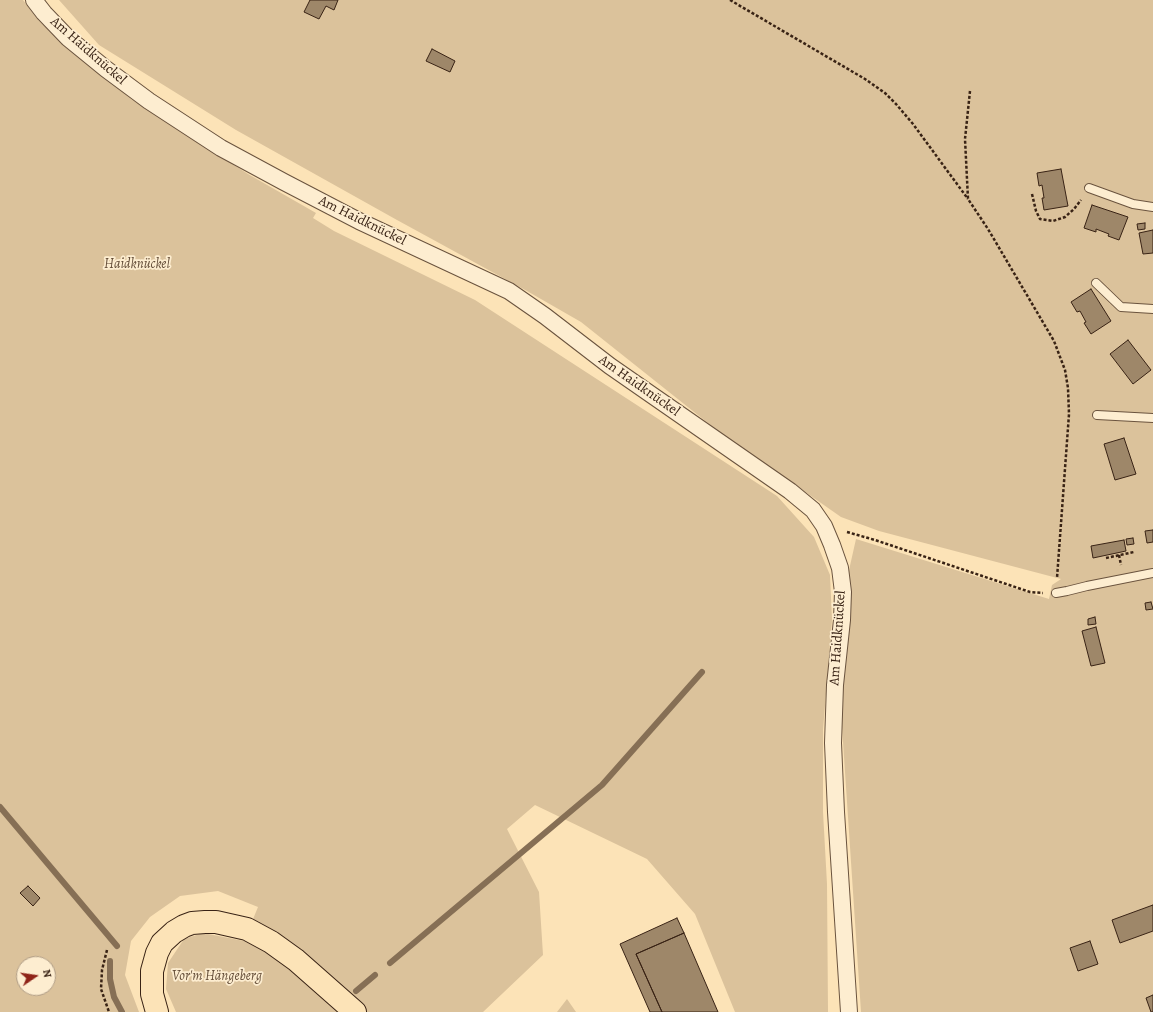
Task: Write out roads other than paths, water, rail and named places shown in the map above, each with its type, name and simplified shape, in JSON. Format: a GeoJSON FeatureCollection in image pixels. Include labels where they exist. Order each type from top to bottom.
{"type":"FeatureCollection","features":[{"type":"Feature","properties":{"kind":"main road"},"geometry":{"type":"LineString","coordinates":[[157,1012],[152,994],[152,971],[157,953],[162,943],[170,935],[184,926],[192,923],[204,922],[216,922],[247,929],[271,942],[296,960],[355,1012]]}},
{"type":"Feature","properties":{"kind":"street","name":"Am Haidknückel"},"geometry":{"type":"LineString","coordinates":[[34,0],[44,13],[68,38],[149,101],[222,148],[284,182],[345,214],[509,291],[610,366],[790,491],[813,510],[824,526],[832,545],[840,568],[843,592],[842,620],[835,685],[833,743],[849,1012]]}},
{"type":"Feature","properties":{"kind":"lane"},"geometry":{"type":"LineString","coordinates":[[1089,188],[1133,204],[1153,207]]}},
{"type":"Feature","properties":{"kind":"lane"},"geometry":{"type":"LineString","coordinates":[[1096,283],[1121,307],[1153,309]]}},
{"type":"Feature","properties":{"kind":"lane"},"geometry":{"type":"LineString","coordinates":[[1098,415],[1153,418]]}},
{"type":"Feature","properties":{"kind":"lane"},"geometry":{"type":"LineString","coordinates":[[1056,593],[1067,592],[1153,573]]}},
{"type":"Feature","properties":{"kind":"waterway"},"geometry":{"type":"LineString","coordinates":[[390,963],[602,785],[702,672]]}},
{"type":"Feature","properties":{"kind":"waterway"},"geometry":{"type":"LineString","coordinates":[[0,807],[117,946]]}},
{"type":"Feature","properties":{"kind":"waterway"},"geometry":{"type":"LineString","coordinates":[[110,961],[110,979],[114,997],[122,1012]]}},
{"type":"Feature","properties":{"kind":"waterway"},"geometry":{"type":"LineString","coordinates":[[356,991],[375,975]]}},
{"type":"Feature","properties":{"kind":"park label","name":"Haidknückel"},"geometry":{"type":"Point","coordinates":[137,265]}},
{"type":"Feature","properties":{"kind":"park label","name":"Vor'm Hängeberg"},"geometry":{"type":"Point","coordinates":[217,977]}}]}
